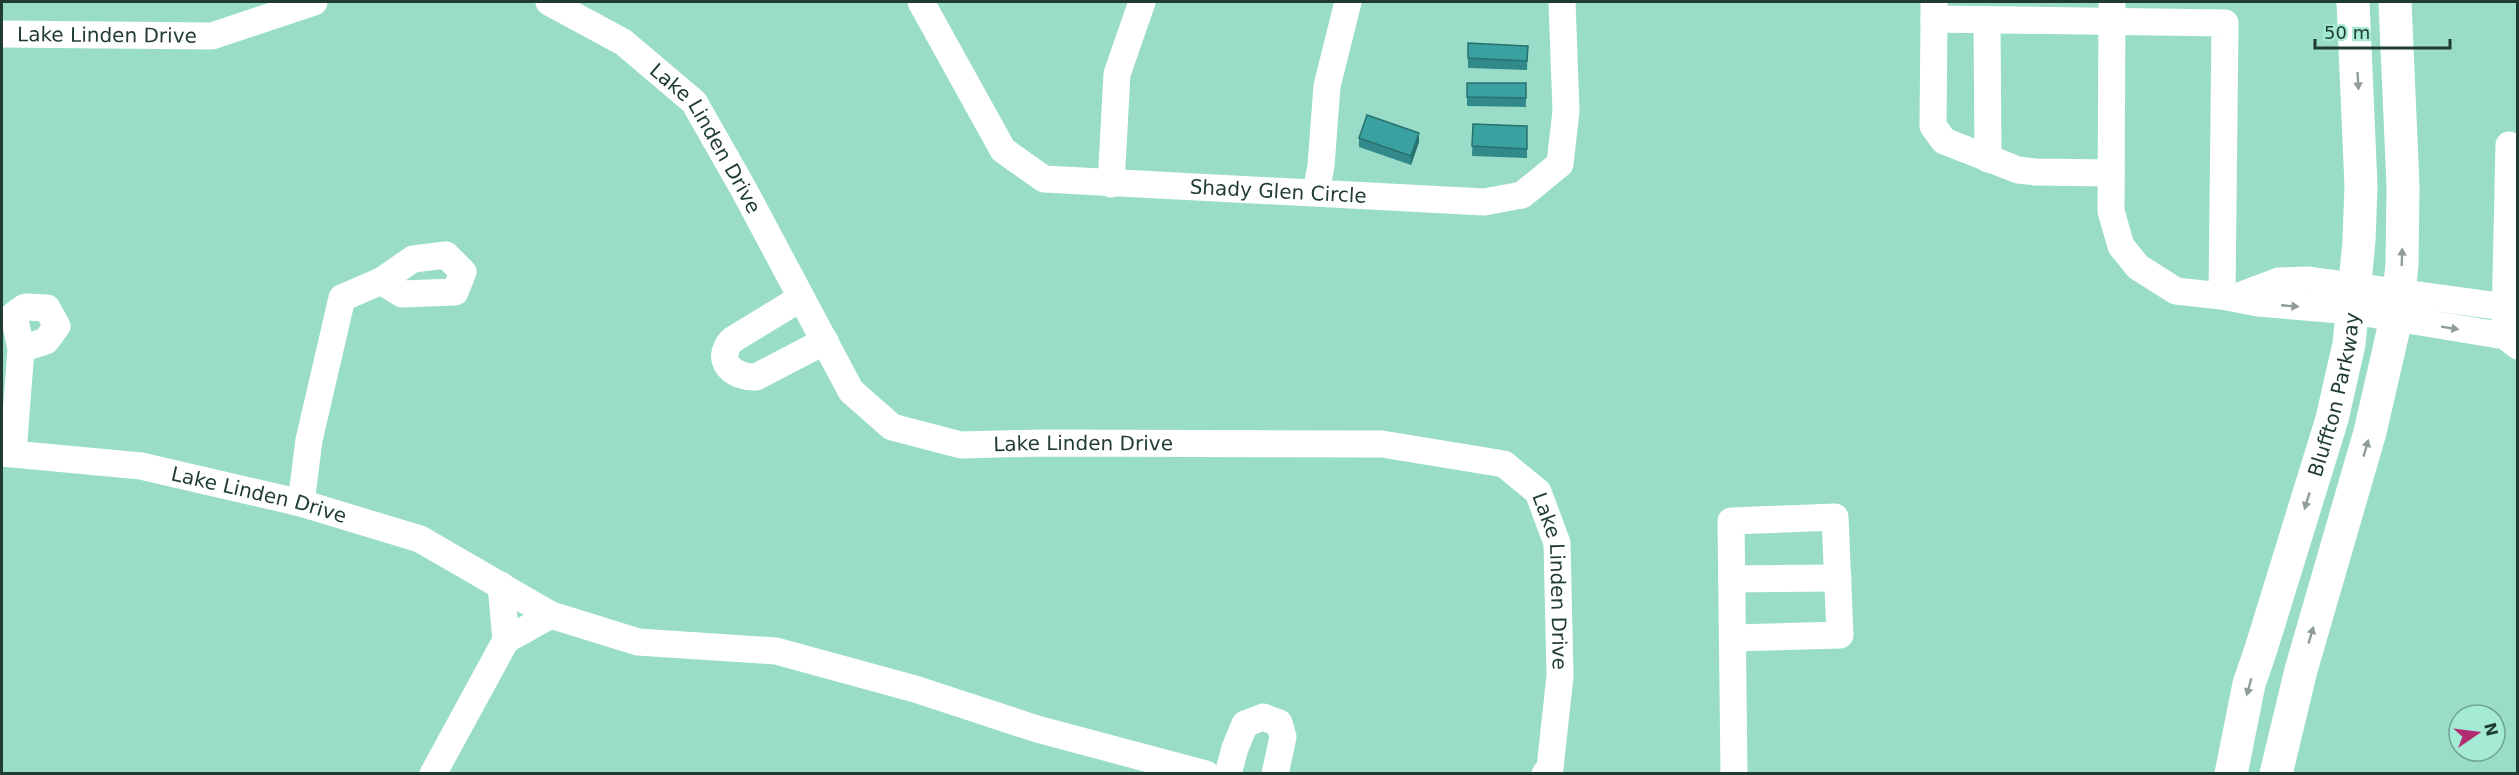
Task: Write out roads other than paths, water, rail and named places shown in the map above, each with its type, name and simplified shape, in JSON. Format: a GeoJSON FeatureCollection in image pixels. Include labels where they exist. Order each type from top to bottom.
{"type":"FeatureCollection","features":[{"type":"Feature","properties":{"kind":"main road","name":"Bluffton Parkway"},"geometry":{"type":"LineString","coordinates":[[2231,774],[2249,684],[2332,419],[2349,344],[2361,186],[2353,2]]}},
{"type":"Feature","properties":{"kind":"main road"},"geometry":{"type":"LineString","coordinates":[[2276,774],[2301,670],[2370,432],[2397,306],[2402,265],[2403,186],[2396,2]]}},
{"type":"Feature","properties":{"kind":"street","name":"Lake Linden Drive"},"geometry":{"type":"LineString","coordinates":[[2,34],[212,36],[314,2]]}},
{"type":"Feature","properties":{"kind":"street","name":"Lake Linden Drive"},"geometry":{"type":"LineString","coordinates":[[549,2],[623,42],[694,102],[851,391],[892,427],[961,445],[1042,443],[1382,444],[1504,465],[1538,492],[1557,543],[1560,676],[1550,768],[1545,774]]}},
{"type":"Feature","properties":{"kind":"street","name":"Shady Glen Circle"},"geometry":{"type":"LineString","coordinates":[[921,2],[1003,150],[1044,178],[1111,184],[1316,192],[1484,202],[1522,195],[1560,164],[1566,111],[1562,2]]}},
{"type":"Feature","properties":{"kind":"street"},"geometry":{"type":"LineString","coordinates":[[1111,184],[1117,74],[1142,2]]}},
{"type":"Feature","properties":{"kind":"street"},"geometry":{"type":"LineString","coordinates":[[1316,192],[1321,166],[1327,86],[1348,2]]}},
{"type":"Feature","properties":{"kind":"street"},"geometry":{"type":"LineString","coordinates":[[2111,172],[2018,170],[1944,141],[1933,126],[1934,10],[1987,20],[2112,12],[2225,23],[2227,297]]}},
{"type":"Feature","properties":{"kind":"street"},"geometry":{"type":"LineString","coordinates":[[2112,12],[2111,211],[2121,246],[2138,267],[2176,291],[2227,297],[2279,280],[2397,306],[2511,341],[2509,145]]}},
{"type":"Feature","properties":{"kind":"street"},"geometry":{"type":"LineString","coordinates":[[1987,20],[1988,159]]}},
{"type":"Feature","properties":{"kind":"street"},"geometry":{"type":"LineString","coordinates":[[301,503],[309,440],[342,298],[381,281]]}},
{"type":"Feature","properties":{"kind":"street"},"geometry":{"type":"LineString","coordinates":[[801,298],[732,340],[727,345],[724,356],[727,367],[745,378],[756,377],[825,341]]}},
{"type":"Feature","properties":{"kind":"street"},"geometry":{"type":"LineString","coordinates":[[2397,306],[2511,310]]}},
{"type":"Feature","properties":{"kind":"street"},"geometry":{"type":"LineString","coordinates":[[7,453],[21,349]]}},
{"type":"Feature","properties":{"kind":"street","name":"Lake Linden Drive"},"geometry":{"type":"LineString","coordinates":[[7,453],[141,466],[301,503],[420,539],[551,615],[639,642],[776,651],[915,689],[1037,729],[1206,774]]}},
{"type":"Feature","properties":{"kind":"street"},"geometry":{"type":"LineString","coordinates":[[1733,638],[1840,635],[1835,517],[1731,521],[1734,774]]}},
{"type":"Feature","properties":{"kind":"street"},"geometry":{"type":"LineString","coordinates":[[1732,579],[1838,578]]}},
{"type":"Feature","properties":{"kind":"street"},"geometry":{"type":"LineString","coordinates":[[501,585],[506,640]]}},
{"type":"Feature","properties":{"kind":"street"},"geometry":{"type":"LineString","coordinates":[[433,774],[506,640],[551,615]]}},
{"type":"Feature","properties":{"kind":"street"},"geometry":{"type":"LineString","coordinates":[[1228,774],[1245,723],[1263,717],[1280,723],[1283,737],[1275,774]]}}]}
